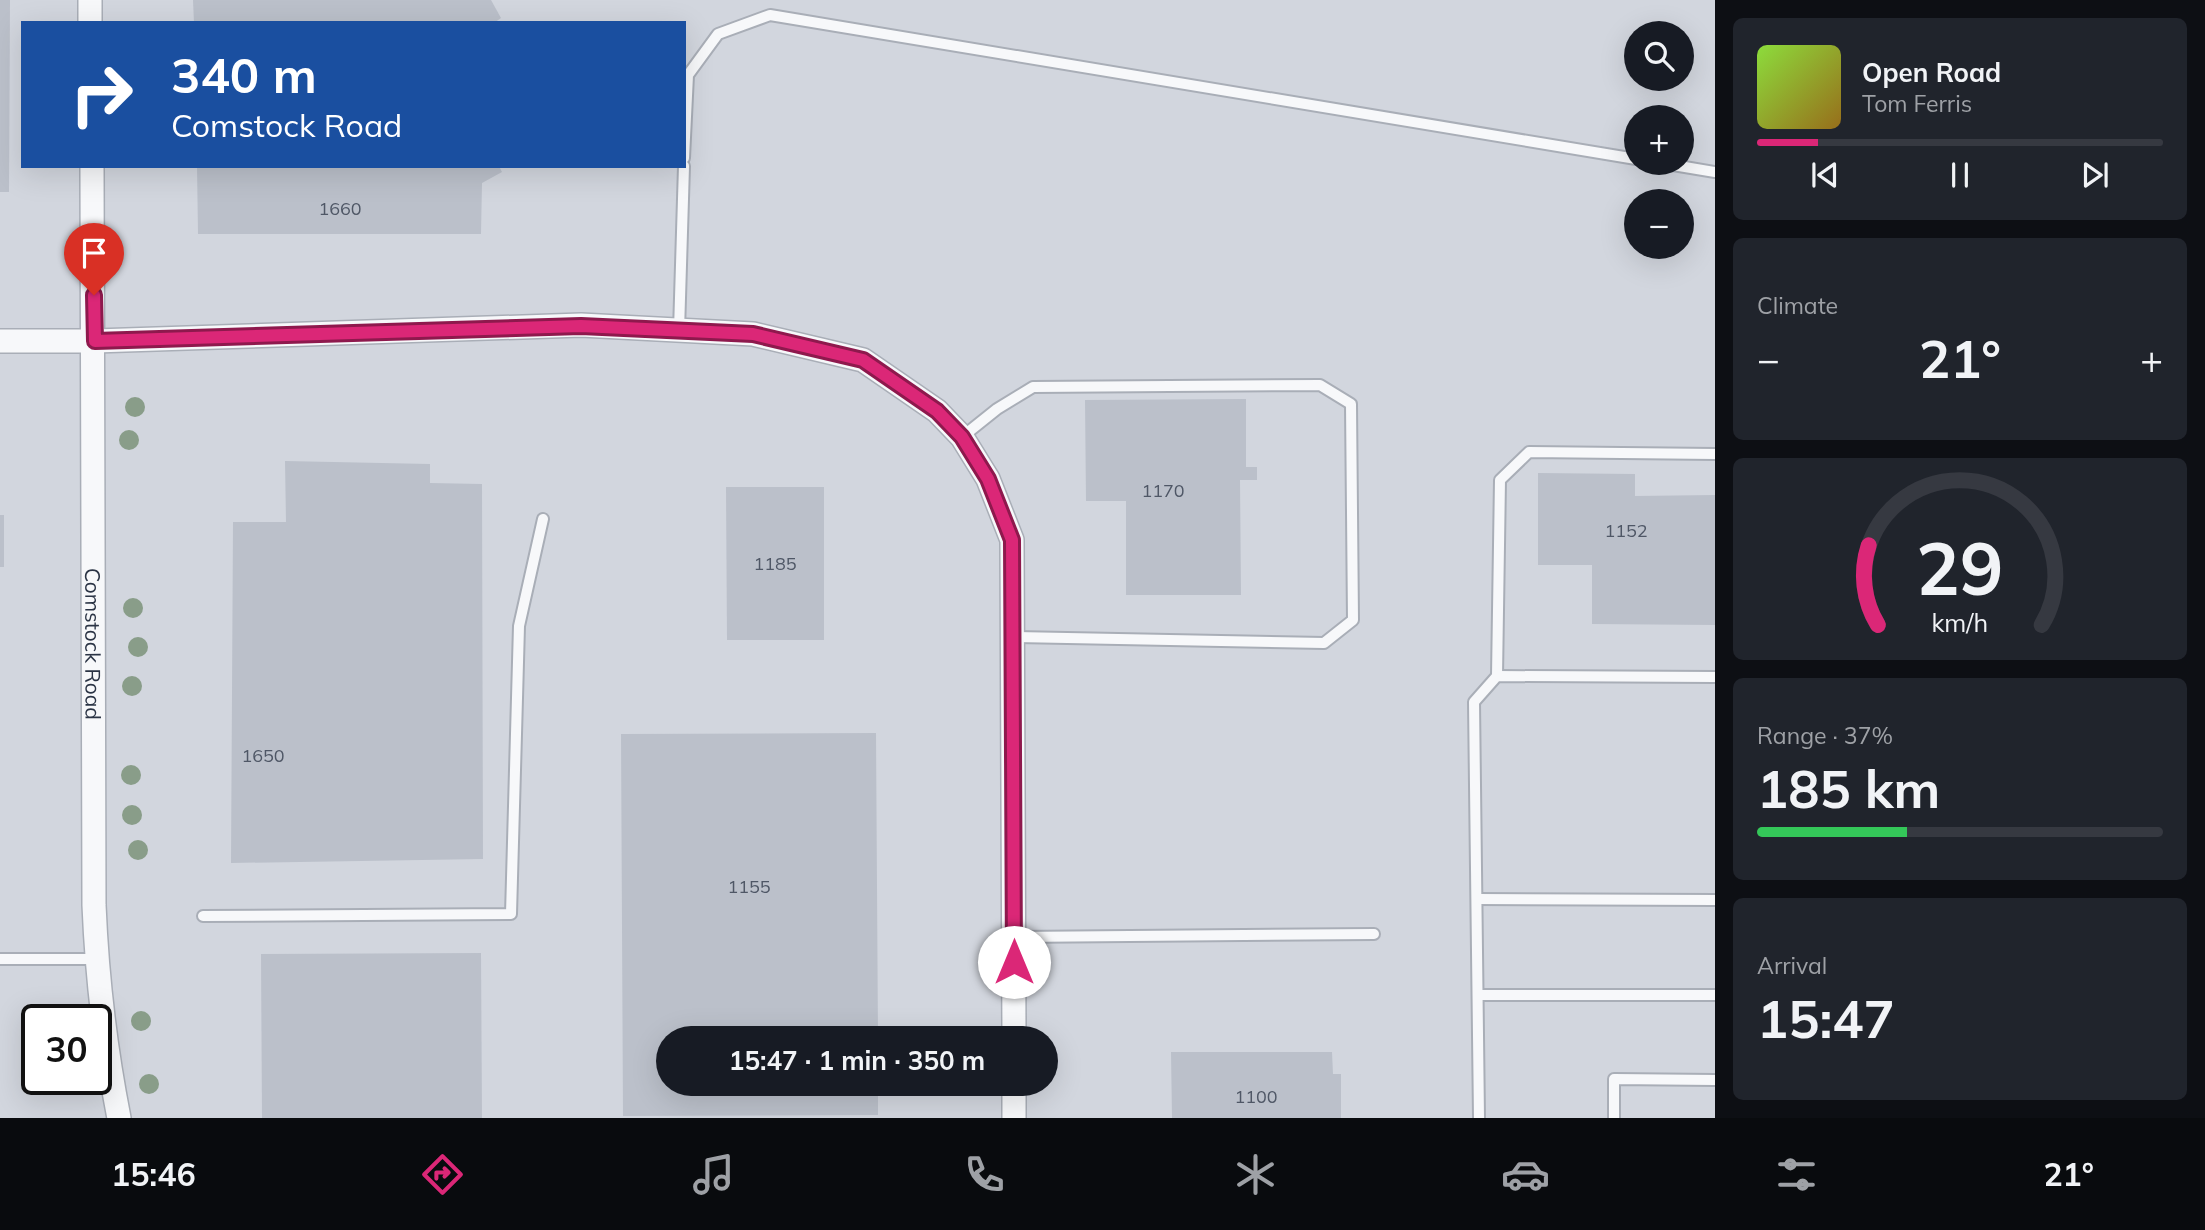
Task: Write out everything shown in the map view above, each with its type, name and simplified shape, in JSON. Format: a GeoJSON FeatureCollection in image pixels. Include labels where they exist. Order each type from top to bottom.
{"type":"FeatureCollection","features":[{"type":"Feature","properties":{"kind":"street"},"geometry":{"type":"LineString","coordinates":[[90,0],[90,21]]}},
{"type":"Feature","properties":{"kind":"street","name":"Comstock Road"},"geometry":{"type":"LineString","coordinates":[[93,168],[93,820],[96,959],[108,1059],[119,1118]]}},
{"type":"Feature","properties":{"kind":"street"},"geometry":{"type":"LineString","coordinates":[[0,341],[95,341],[581,326],[753,334],[863,360],[937,411],[962,437],[988,479],[1012,540],[1014,1026]]}},
{"type":"Feature","properties":{"kind":"street"},"geometry":{"type":"LineString","coordinates":[[1014,1096],[1014,1118]]}},
{"type":"Feature","properties":{"kind":"lane"},"geometry":{"type":"LineString","coordinates":[[686,116],[688,75],[718,34],[771,15],[1624,157]]}},
{"type":"Feature","properties":{"kind":"lane"},"geometry":{"type":"LineString","coordinates":[[680,331],[684,168]]}},
{"type":"Feature","properties":{"kind":"lane"},"geometry":{"type":"LineString","coordinates":[[1694,168],[1715,172]]}},
{"type":"Feature","properties":{"kind":"lane"},"geometry":{"type":"LineString","coordinates":[[962,437],[997,409],[1033,387],[1320,385],[1351,404],[1353,620],[1324,643],[1013,637]]}},
{"type":"Feature","properties":{"kind":"lane"},"geometry":{"type":"LineString","coordinates":[[1479,1118],[1474,702],[1497,676],[1500,480],[1529,452],[1715,454]]}},
{"type":"Feature","properties":{"kind":"lane"},"geometry":{"type":"LineString","coordinates":[[203,916],[511,914],[519,626],[543,519]]}},
{"type":"Feature","properties":{"kind":"lane"},"geometry":{"type":"LineString","coordinates":[[1497,676],[1715,677]]}},
{"type":"Feature","properties":{"kind":"lane"},"geometry":{"type":"LineString","coordinates":[[1477,899],[1715,900]]}},
{"type":"Feature","properties":{"kind":"lane"},"geometry":{"type":"LineString","coordinates":[[1014,937],[1374,934]]}},
{"type":"Feature","properties":{"kind":"lane"},"geometry":{"type":"LineString","coordinates":[[0,959],[96,959]]}},
{"type":"Feature","properties":{"kind":"lane"},"geometry":{"type":"LineString","coordinates":[[1478,995],[1715,995]]}},
{"type":"Feature","properties":{"kind":"lane"},"geometry":{"type":"LineString","coordinates":[[1614,1118],[1614,1079],[1715,1080]]}},
{"type":"Feature","properties":{"kind":"shaded area"},"geometry":{"type":"Polygon","coordinates":[[[0,0],[1715,0],[1715,1118],[0,1118],[0,0]]]}},
{"type":"Feature","properties":{"kind":"building"},"geometry":{"type":"Polygon","coordinates":[[[0,0],[10,0],[9,192],[0,192],[0,0]]]}},
{"type":"Feature","properties":{"kind":"building"},"geometry":{"type":"Polygon","coordinates":[[[193,0],[491,0],[501,18],[497,21],[194,21],[193,0]]]}},
{"type":"Feature","properties":{"kind":"building"},"geometry":{"type":"Polygon","coordinates":[[[197,168],[500,168],[502,172],[482,183],[481,234],[198,234],[197,168]]]}},
{"type":"Feature","properties":{"kind":"building"},"geometry":{"type":"Polygon","coordinates":[[[1246,399],[1246,467],[1257,467],[1257,480],[1240,480],[1241,595],[1126,595],[1126,501],[1086,501],[1085,400],[1246,399]]]}},
{"type":"Feature","properties":{"kind":"building"},"geometry":{"type":"Polygon","coordinates":[[[285,461],[430,464],[430,483],[482,484],[483,859],[231,863],[233,522],[286,522],[285,461]]]}},
{"type":"Feature","properties":{"kind":"building"},"geometry":{"type":"Polygon","coordinates":[[[1538,473],[1635,474],[1635,496],[1715,495],[1715,625],[1592,624],[1592,565],[1538,565],[1538,473]]]}},
{"type":"Feature","properties":{"kind":"building"},"geometry":{"type":"Polygon","coordinates":[[[726,487],[824,487],[824,640],[727,640],[726,487]]]}},
{"type":"Feature","properties":{"kind":"building"},"geometry":{"type":"Polygon","coordinates":[[[0,515],[4,515],[4,567],[0,567],[0,515]]]}},
{"type":"Feature","properties":{"kind":"building"},"geometry":{"type":"Polygon","coordinates":[[[876,733],[878,1026],[656,1026],[656,1096],[878,1096],[878,1115],[623,1116],[621,734],[876,733]]]}},
{"type":"Feature","properties":{"kind":"building"},"geometry":{"type":"Polygon","coordinates":[[[481,953],[482,1118],[262,1118],[261,954],[481,953]]]}},
{"type":"Feature","properties":{"kind":"building"},"geometry":{"type":"Polygon","coordinates":[[[1171,1052],[1332,1052],[1333,1074],[1341,1074],[1341,1118],[1172,1118],[1171,1052]]]}},
{"type":"Feature","properties":{"kind":"route"},"geometry":{"type":"LineString","coordinates":[[94,295],[95,341],[581,326],[753,334],[863,360],[937,411],[962,437],[988,479],[1012,540],[1014,962]]}}]}
